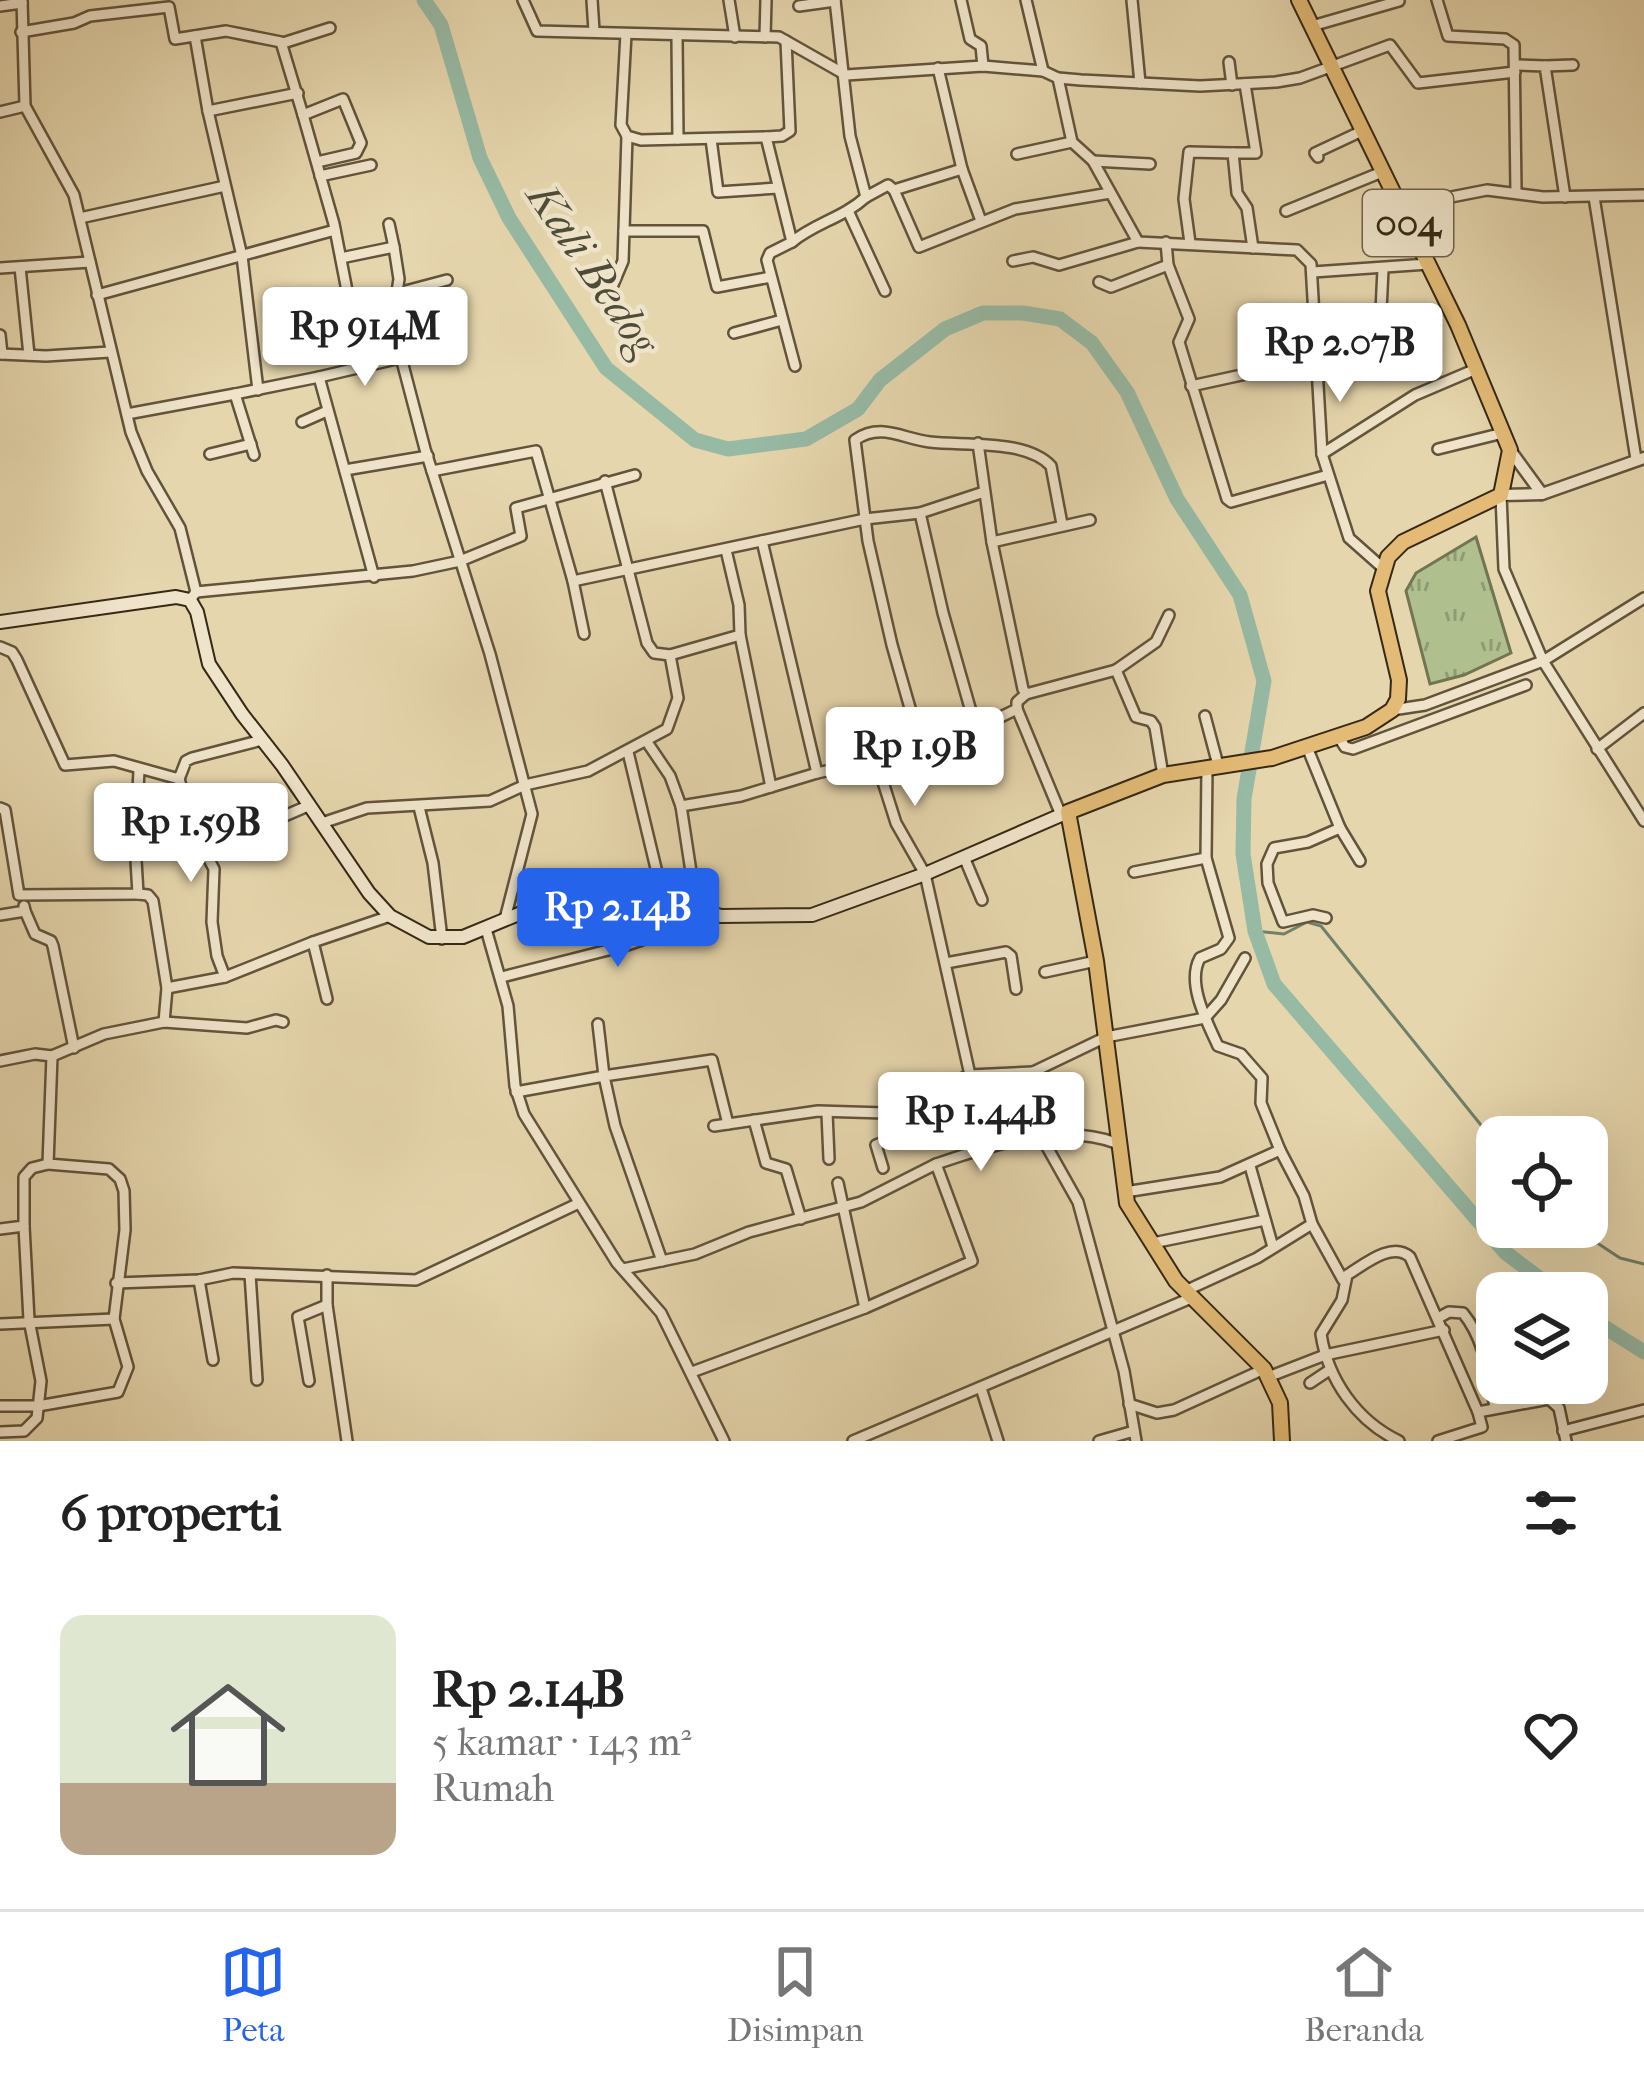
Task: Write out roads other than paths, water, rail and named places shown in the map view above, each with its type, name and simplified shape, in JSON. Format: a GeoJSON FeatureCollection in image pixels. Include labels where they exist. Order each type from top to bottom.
{"type":"FeatureCollection","features":[{"type":"Feature","properties":{"kind":"main road","name":"004"},"geometry":{"type":"LineString","coordinates":[[1299,0],[1428,264],[1510,450]]}},
{"type":"Feature","properties":{"kind":"main road"},"geometry":{"type":"LineString","coordinates":[[0,622],[193,596],[211,669],[369,893],[389,916],[429,937],[442,939],[486,929],[608,893],[642,892],[697,910],[748,918],[812,915],[925,874],[1163,775],[1264,761],[1366,727],[1392,710],[1399,680],[1378,599],[1388,557],[1402,542],[1501,495],[1510,450]]}},
{"type":"Feature","properties":{"kind":"main road"},"geometry":{"type":"LineString","coordinates":[[1064,814],[1096,961],[1116,1143],[1131,1213],[1188,1294],[1266,1373],[1280,1403],[1282,1441]]}},
{"type":"Feature","properties":{"kind":"street"},"geometry":{"type":"LineString","coordinates":[[523,0],[537,31],[765,37],[786,41],[846,75],[983,66],[1043,70],[1058,78],[1232,85],[1300,78],[1390,45],[1418,83],[1574,65]]}},
{"type":"Feature","properties":{"kind":"street"},"geometry":{"type":"LineString","coordinates":[[592,0],[594,31]]}},
{"type":"Feature","properties":{"kind":"street"},"geometry":{"type":"LineString","coordinates":[[730,0],[735,37]]}},
{"type":"Feature","properties":{"kind":"street"},"geometry":{"type":"LineString","coordinates":[[765,37],[766,0]]}},
{"type":"Feature","properties":{"kind":"street"},"geometry":{"type":"LineString","coordinates":[[799,6],[835,0],[850,136],[866,197]]}},
{"type":"Feature","properties":{"kind":"street"},"geometry":{"type":"LineString","coordinates":[[961,0],[970,39],[980,42],[983,66]]}},
{"type":"Feature","properties":{"kind":"street"},"geometry":{"type":"LineString","coordinates":[[1026,0],[1043,70]]}},
{"type":"Feature","properties":{"kind":"street"},"geometry":{"type":"LineString","coordinates":[[1132,0],[1140,83]]}},
{"type":"Feature","properties":{"kind":"street"},"geometry":{"type":"LineString","coordinates":[[1437,0],[1448,36],[1510,40],[1517,52],[1516,191]]}},
{"type":"Feature","properties":{"kind":"street"},"geometry":{"type":"LineString","coordinates":[[1311,26],[1399,1]]}},
{"type":"Feature","properties":{"kind":"street"},"geometry":{"type":"LineString","coordinates":[[0,6],[22,2],[25,106],[74,195],[127,414],[147,471],[180,528],[193,596],[374,577],[460,561],[520,537],[515,508],[635,475]]}},
{"type":"Feature","properties":{"kind":"street"},"geometry":{"type":"LineString","coordinates":[[22,32],[169,4],[173,38],[226,31],[283,43],[330,28]]}},
{"type":"Feature","properties":{"kind":"street"},"geometry":{"type":"LineString","coordinates":[[612,287],[623,261],[627,136],[621,124],[626,34]]}},
{"type":"Feature","properties":{"kind":"street"},"geometry":{"type":"LineString","coordinates":[[195,36],[242,256],[258,389]]}},
{"type":"Feature","properties":{"kind":"street"},"geometry":{"type":"LineString","coordinates":[[677,37],[678,139]]}},
{"type":"Feature","properties":{"kind":"street"},"geometry":{"type":"LineString","coordinates":[[627,136],[641,140],[782,136],[790,131],[786,41]]}},
{"type":"Feature","properties":{"kind":"street"},"geometry":{"type":"LineString","coordinates":[[283,43],[352,308],[392,323]]}},
{"type":"Feature","properties":{"kind":"street"},"geometry":{"type":"LineString","coordinates":[[1229,62],[1232,85]]}},
{"type":"Feature","properties":{"kind":"street"},"geometry":{"type":"LineString","coordinates":[[1545,66],[1565,197]]}},
{"type":"Feature","properties":{"kind":"street"},"geometry":{"type":"LineString","coordinates":[[938,68],[962,169],[981,220]]}},
{"type":"Feature","properties":{"kind":"street"},"geometry":{"type":"LineString","coordinates":[[1058,78],[1072,142],[1094,161],[1138,242]]}},
{"type":"Feature","properties":{"kind":"street"},"geometry":{"type":"LineString","coordinates":[[1190,243],[1184,199],[1190,152],[1256,153],[1245,84]]}},
{"type":"Feature","properties":{"kind":"street"},"geometry":{"type":"LineString","coordinates":[[208,111],[298,93]]}},
{"type":"Feature","properties":{"kind":"street"},"geometry":{"type":"LineString","coordinates":[[303,115],[343,99],[362,142],[356,153],[317,162]]}},
{"type":"Feature","properties":{"kind":"street"},"geometry":{"type":"LineString","coordinates":[[0,112],[25,106]]}},
{"type":"Feature","properties":{"kind":"street"},"geometry":{"type":"LineString","coordinates":[[1318,157],[1315,153],[1362,131]]}},
{"type":"Feature","properties":{"kind":"street"},"geometry":{"type":"LineString","coordinates":[[766,137],[792,242]]}},
{"type":"Feature","properties":{"kind":"street"},"geometry":{"type":"LineString","coordinates":[[711,139],[718,192],[778,188]]}},
{"type":"Feature","properties":{"kind":"street"},"geometry":{"type":"LineString","coordinates":[[1017,154],[1072,142]]}},
{"type":"Feature","properties":{"kind":"street"},"geometry":{"type":"LineString","coordinates":[[1233,153],[1237,193],[1247,208],[1252,248]]}},
{"type":"Feature","properties":{"kind":"street"},"geometry":{"type":"LineString","coordinates":[[1094,161],[1150,164]]}},
{"type":"Feature","properties":{"kind":"street"},"geometry":{"type":"LineString","coordinates":[[320,176],[371,165]]}},
{"type":"Feature","properties":{"kind":"street"},"geometry":{"type":"LineString","coordinates":[[894,190],[962,169]]}},
{"type":"Feature","properties":{"kind":"street"},"geometry":{"type":"LineString","coordinates":[[1286,211],[1382,172]]}},
{"type":"Feature","properties":{"kind":"street"},"geometry":{"type":"LineString","coordinates":[[795,366],[768,256],[816,226],[850,213],[866,197],[888,185],[894,190],[921,248],[1015,209],[1110,193]]}},
{"type":"Feature","properties":{"kind":"street"},"geometry":{"type":"LineString","coordinates":[[80,218],[225,186]]}},
{"type":"Feature","properties":{"kind":"street"},"geometry":{"type":"LineString","coordinates":[[1400,207],[1487,190],[1543,197],[1644,195]]}},
{"type":"Feature","properties":{"kind":"street"},"geometry":{"type":"LineString","coordinates":[[1594,197],[1641,460],[1542,494],[1501,495],[1504,569],[1543,661],[1644,821]]}},
{"type":"Feature","properties":{"kind":"street"},"geometry":{"type":"LineString","coordinates":[[850,213],[885,291]]}},
{"type":"Feature","properties":{"kind":"street"},"geometry":{"type":"LineString","coordinates":[[389,224],[398,293],[392,323],[400,358],[532,814],[505,920]]}},
{"type":"Feature","properties":{"kind":"street"},"geometry":{"type":"LineString","coordinates":[[97,295],[335,230]]}},
{"type":"Feature","properties":{"kind":"street"},"geometry":{"type":"LineString","coordinates":[[624,231],[704,231],[717,287],[771,277]]}},
{"type":"Feature","properties":{"kind":"street"},"geometry":{"type":"LineString","coordinates":[[1013,261],[1033,257],[1064,264],[1138,242],[1297,250],[1313,272],[1322,454],[1349,538],[1384,568]]}},
{"type":"Feature","properties":{"kind":"street"},"geometry":{"type":"LineString","coordinates":[[1166,242],[1168,265],[1189,319],[1179,342],[1210,452],[1232,502],[1328,475]]}},
{"type":"Feature","properties":{"kind":"street"},"geometry":{"type":"LineString","coordinates":[[341,258],[394,247]]}},
{"type":"Feature","properties":{"kind":"street"},"geometry":{"type":"LineString","coordinates":[[0,268],[90,262]]}},
{"type":"Feature","properties":{"kind":"street"},"geometry":{"type":"LineString","coordinates":[[1313,272],[1428,264]]}},
{"type":"Feature","properties":{"kind":"street"},"geometry":{"type":"LineString","coordinates":[[1100,282],[1111,287],[1168,265]]}},
{"type":"Feature","properties":{"kind":"street"},"geometry":{"type":"LineString","coordinates":[[20,267],[29,355]]}},
{"type":"Feature","properties":{"kind":"street"},"geometry":{"type":"LineString","coordinates":[[1379,353],[1383,269]]}},
{"type":"Feature","properties":{"kind":"street"},"geometry":{"type":"LineString","coordinates":[[398,293],[447,280]]}},
{"type":"Feature","properties":{"kind":"street"},"geometry":{"type":"LineString","coordinates":[[734,333],[782,320]]}},
{"type":"Feature","properties":{"kind":"street"},"geometry":{"type":"LineString","coordinates":[[0,335],[1,354],[110,352]]}},
{"type":"Feature","properties":{"kind":"street"},"geometry":{"type":"LineString","coordinates":[[127,414],[400,358]]}},
{"type":"Feature","properties":{"kind":"street"},"geometry":{"type":"LineString","coordinates":[[1191,386],[1278,367],[1316,364]]}},
{"type":"Feature","properties":{"kind":"street"},"geometry":{"type":"LineString","coordinates":[[1322,454],[1415,394],[1476,369]]}},
{"type":"Feature","properties":{"kind":"street"},"geometry":{"type":"LineString","coordinates":[[319,377],[374,577]]}},
{"type":"Feature","properties":{"kind":"street"},"geometry":{"type":"LineString","coordinates":[[210,454],[253,449],[235,394]]}},
{"type":"Feature","properties":{"kind":"street"},"geometry":{"type":"LineString","coordinates":[[302,422],[327,411]]}},
{"type":"Feature","properties":{"kind":"street"},"geometry":{"type":"LineString","coordinates":[[922,750],[892,645],[865,519],[858,436],[897,431],[928,442],[978,443],[1049,461],[1062,524]]}},
{"type":"Feature","properties":{"kind":"street"},"geometry":{"type":"LineString","coordinates":[[1438,449],[1503,434]]}},
{"type":"Feature","properties":{"kind":"street"},"geometry":{"type":"LineString","coordinates":[[978,443],[992,542],[1026,694]]}},
{"type":"Feature","properties":{"kind":"street"},"geometry":{"type":"LineString","coordinates":[[432,471],[533,449],[539,454],[584,634]]}},
{"type":"Feature","properties":{"kind":"street"},"geometry":{"type":"LineString","coordinates":[[1510,450],[1542,494]]}},
{"type":"Feature","properties":{"kind":"street"},"geometry":{"type":"LineString","coordinates":[[345,470],[428,456]]}},
{"type":"Feature","properties":{"kind":"street"},"geometry":{"type":"LineString","coordinates":[[605,481],[647,643],[654,653],[670,655],[740,635]]}},
{"type":"Feature","properties":{"kind":"street"},"geometry":{"type":"LineString","coordinates":[[573,580],[865,519],[920,513],[984,492]]}},
{"type":"Feature","properties":{"kind":"street"},"geometry":{"type":"LineString","coordinates":[[920,513],[976,729]]}},
{"type":"Feature","properties":{"kind":"street"},"geometry":{"type":"LineString","coordinates":[[992,542],[1090,520]]}},
{"type":"Feature","properties":{"kind":"street"},"geometry":{"type":"LineString","coordinates":[[762,542],[817,773]]}},
{"type":"Feature","properties":{"kind":"street"},"geometry":{"type":"LineString","coordinates":[[726,550],[771,787]]}},
{"type":"Feature","properties":{"kind":"street"},"geometry":{"type":"LineString","coordinates":[[1392,710],[1425,704],[1543,661],[1644,598]]}},
{"type":"Feature","properties":{"kind":"street"},"geometry":{"type":"LineString","coordinates":[[1064,814],[1017,702],[1026,694],[1116,670],[1156,642],[1169,615]]}},
{"type":"Feature","properties":{"kind":"street"},"geometry":{"type":"LineString","coordinates":[[0,647],[12,652],[22,668],[63,764],[114,761],[179,779]]}},
{"type":"Feature","properties":{"kind":"street"},"geometry":{"type":"LineString","coordinates":[[322,823],[367,808],[490,801],[525,785],[588,771],[628,752],[667,729],[675,711],[678,698],[670,655]]}},
{"type":"Feature","properties":{"kind":"street"},"geometry":{"type":"LineString","coordinates":[[1116,670],[1136,717],[1155,727],[1163,775]]}},
{"type":"Feature","properties":{"kind":"street"},"geometry":{"type":"LineString","coordinates":[[1504,676],[1511,690]]}},
{"type":"Feature","properties":{"kind":"street"},"geometry":{"type":"LineString","coordinates":[[1339,736],[1345,747],[1353,749],[1526,685]]}},
{"type":"Feature","properties":{"kind":"street"},"geometry":{"type":"LineString","coordinates":[[681,806],[960,742],[1017,709]]}},
{"type":"Feature","properties":{"kind":"street"},"geometry":{"type":"LineString","coordinates":[[1597,749],[1644,713]]}},
{"type":"Feature","properties":{"kind":"street"},"geometry":{"type":"LineString","coordinates":[[1205,716],[1216,766],[1206,858],[1228,938],[1221,949],[1200,958],[1196,965],[1205,1018],[1218,1046],[1241,1054],[1262,1078],[1261,1103],[1312,1224],[1343,1280],[1342,1300],[1321,1334],[1328,1371],[1377,1431],[1399,1441]]}},
{"type":"Feature","properties":{"kind":"street"},"geometry":{"type":"LineString","coordinates":[[225,976],[212,922],[214,868],[196,835],[179,779],[192,758],[262,740]]}},
{"type":"Feature","properties":{"kind":"street"},"geometry":{"type":"LineString","coordinates":[[647,742],[670,776],[681,806],[697,910]]}},
{"type":"Feature","properties":{"kind":"street"},"geometry":{"type":"LineString","coordinates":[[1307,747],[1340,828],[1360,862]]}},
{"type":"Feature","properties":{"kind":"street"},"geometry":{"type":"LineString","coordinates":[[502,976],[642,940],[658,928],[660,885],[628,752]]}},
{"type":"Feature","properties":{"kind":"street"},"geometry":{"type":"LineString","coordinates":[[876,760],[896,823],[925,874],[970,1075]]}},
{"type":"Feature","properties":{"kind":"street"},"geometry":{"type":"LineString","coordinates":[[138,894],[139,771]]}},
{"type":"Feature","properties":{"kind":"street"},"geometry":{"type":"LineString","coordinates":[[282,817],[310,805]]}},
{"type":"Feature","properties":{"kind":"street"},"geometry":{"type":"LineString","coordinates":[[419,807],[434,863],[442,939]]}},
{"type":"Feature","properties":{"kind":"street"},"geometry":{"type":"LineString","coordinates":[[0,808],[5,810],[17,892],[35,934],[51,940],[74,1048]]}},
{"type":"Feature","properties":{"kind":"street"},"geometry":{"type":"LineString","coordinates":[[1326,918],[1312,915],[1283,922],[1270,891],[1268,864],[1275,847],[1308,842],[1340,828]]}},
{"type":"Feature","properties":{"kind":"street"},"geometry":{"type":"LineString","coordinates":[[964,857],[982,900]]}},
{"type":"Feature","properties":{"kind":"street"},"geometry":{"type":"LineString","coordinates":[[1133,872],[1206,858]]}},
{"type":"Feature","properties":{"kind":"street"},"geometry":{"type":"LineString","coordinates":[[21,896],[148,895],[153,901],[167,988],[164,1022]]}},
{"type":"Feature","properties":{"kind":"street"},"geometry":{"type":"LineString","coordinates":[[0,915],[25,911]]}},
{"type":"Feature","properties":{"kind":"street"},"geometry":{"type":"LineString","coordinates":[[167,988],[225,976],[389,916]]}},
{"type":"Feature","properties":{"kind":"street"},"geometry":{"type":"LineString","coordinates":[[486,929],[502,976],[516,1092],[524,1114],[577,1204],[661,1312],[724,1441]]}},
{"type":"Feature","properties":{"kind":"street"},"geometry":{"type":"LineString","coordinates":[[313,942],[327,999]]}},
{"type":"Feature","properties":{"kind":"street"},"geometry":{"type":"LineString","coordinates":[[946,963],[1006,952],[1011,956],[1016,989]]}},
{"type":"Feature","properties":{"kind":"street"},"geometry":{"type":"LineString","coordinates":[[714,1126],[827,1113],[885,1113],[970,1075],[1033,1072],[1106,1037],[1205,1018],[1245,958]]}},
{"type":"Feature","properties":{"kind":"street"},"geometry":{"type":"LineString","coordinates":[[1045,973],[1096,961]]}},
{"type":"Feature","properties":{"kind":"street"},"geometry":{"type":"LineString","coordinates":[[0,1061],[35,1054],[52,1056],[104,1034],[164,1022],[247,1028],[283,1022]]}},
{"type":"Feature","properties":{"kind":"street"},"geometry":{"type":"LineString","coordinates":[[598,1024],[615,1126],[662,1262]]}},
{"type":"Feature","properties":{"kind":"street"},"geometry":{"type":"LineString","coordinates":[[48,1164],[52,1056]]}},
{"type":"Feature","properties":{"kind":"street"},"geometry":{"type":"LineString","coordinates":[[516,1092],[712,1060],[728,1124]]}},
{"type":"Feature","properties":{"kind":"street"},"geometry":{"type":"LineString","coordinates":[[1033,1072],[1042,1138],[1078,1202],[1114,1334],[1135,1436],[1099,1441]]}},
{"type":"Feature","properties":{"kind":"street"},"geometry":{"type":"LineString","coordinates":[[889,1189],[876,1145],[933,1123],[943,1104],[939,1089]]}},
{"type":"Feature","properties":{"kind":"street"},"geometry":{"type":"LineString","coordinates":[[827,1113],[830,1159]]}},
{"type":"Feature","properties":{"kind":"street"},"geometry":{"type":"LineString","coordinates":[[754,1120],[766,1162],[786,1169],[790,1177],[800,1219]]}},
{"type":"Feature","properties":{"kind":"street"},"geometry":{"type":"LineString","coordinates":[[623,1269],[662,1262],[843,1208],[936,1164],[1042,1138],[1089,1133],[1116,1143]]}},
{"type":"Feature","properties":{"kind":"street"},"geometry":{"type":"LineString","coordinates":[[1125,1192],[1220,1177],[1280,1150]]}},
{"type":"Feature","properties":{"kind":"street"},"geometry":{"type":"LineString","coordinates":[[0,1406],[38,1406],[119,1391],[128,1367],[114,1319],[125,1231],[120,1179],[109,1169],[48,1164],[32,1168],[24,1177],[29,1320],[41,1381],[38,1406],[37,1418],[24,1431],[0,1432]]}},
{"type":"Feature","properties":{"kind":"street"},"geometry":{"type":"LineString","coordinates":[[692,1372],[865,1308],[972,1261],[936,1164]]}},
{"type":"Feature","properties":{"kind":"street"},"geometry":{"type":"LineString","coordinates":[[1250,1166],[1273,1247]]}},
{"type":"Feature","properties":{"kind":"street"},"geometry":{"type":"LineString","coordinates":[[838,1183],[865,1308]]}},
{"type":"Feature","properties":{"kind":"street"},"geometry":{"type":"LineString","coordinates":[[116,1283],[250,1274],[416,1280],[577,1204]]}},
{"type":"Feature","properties":{"kind":"street"},"geometry":{"type":"LineString","coordinates":[[1150,1244],[1265,1220]]}},
{"type":"Feature","properties":{"kind":"street"},"geometry":{"type":"LineString","coordinates":[[853,1441],[1114,1334],[1312,1224]]}},
{"type":"Feature","properties":{"kind":"street"},"geometry":{"type":"LineString","coordinates":[[0,1229],[24,1226]]}},
{"type":"Feature","properties":{"kind":"street"},"geometry":{"type":"LineString","coordinates":[[1343,1280],[1394,1249],[1404,1251],[1444,1330],[1486,1441]]}},
{"type":"Feature","properties":{"kind":"street"},"geometry":{"type":"LineString","coordinates":[[250,1274],[257,1380]]}},
{"type":"Feature","properties":{"kind":"street"},"geometry":{"type":"LineString","coordinates":[[327,1274],[327,1305],[347,1441]]}},
{"type":"Feature","properties":{"kind":"street"},"geometry":{"type":"LineString","coordinates":[[199,1280],[213,1360]]}},
{"type":"Feature","properties":{"kind":"street"},"geometry":{"type":"LineString","coordinates":[[309,1381],[298,1317],[327,1305]]}},
{"type":"Feature","properties":{"kind":"street"},"geometry":{"type":"LineString","coordinates":[[1438,1318],[1449,1312],[1463,1313],[1472,1324],[1484,1352],[1496,1407]]}},
{"type":"Feature","properties":{"kind":"street"},"geometry":{"type":"LineString","coordinates":[[0,1324],[114,1319]]}},
{"type":"Feature","properties":{"kind":"street"},"geometry":{"type":"LineString","coordinates":[[1129,1404],[1157,1413],[1174,1410],[1325,1355],[1444,1330]]}},
{"type":"Feature","properties":{"kind":"street"},"geometry":{"type":"LineString","coordinates":[[1310,1383],[1328,1371]]}},
{"type":"Feature","properties":{"kind":"street"},"geometry":{"type":"LineString","coordinates":[[981,1388],[998,1441]]}},
{"type":"Feature","properties":{"kind":"street"},"geometry":{"type":"LineString","coordinates":[[1478,1412],[1516,1404]]}},
{"type":"Feature","properties":{"kind":"street"},"geometry":{"type":"LineString","coordinates":[[1557,1404],[1564,1436],[1644,1410]]}},
{"type":"Feature","properties":{"kind":"street"},"geometry":{"type":"LineString","coordinates":[[1438,1441],[1482,1426]]}},
{"type":"Feature","properties":{"kind":"waterway","name":"Kali Bedog"},"geometry":{"type":"LineString","coordinates":[[424,0],[441,25],[480,158],[509,218],[606,368],[695,440],[728,449],[806,439],[858,409],[880,380],[945,329],[983,313],[1060,319],[1092,343],[1127,392],[1177,499],[1240,595],[1264,681],[1244,799],[1243,854],[1255,931],[1274,984],[1506,1253],[1531,1272]]}},
{"type":"Feature","properties":{"kind":"waterway"},"geometry":{"type":"LineString","coordinates":[[1255,931],[1284,934],[1307,922],[1321,926],[1476,1119]]}},
{"type":"Feature","properties":{"kind":"waterway"},"geometry":{"type":"LineString","coordinates":[[1605,1248],[1644,1264]]}},
{"type":"Feature","properties":{"kind":"waterway","name":"Kali Bedog"},"geometry":{"type":"LineString","coordinates":[[1608,1329],[1644,1352]]}}]}
